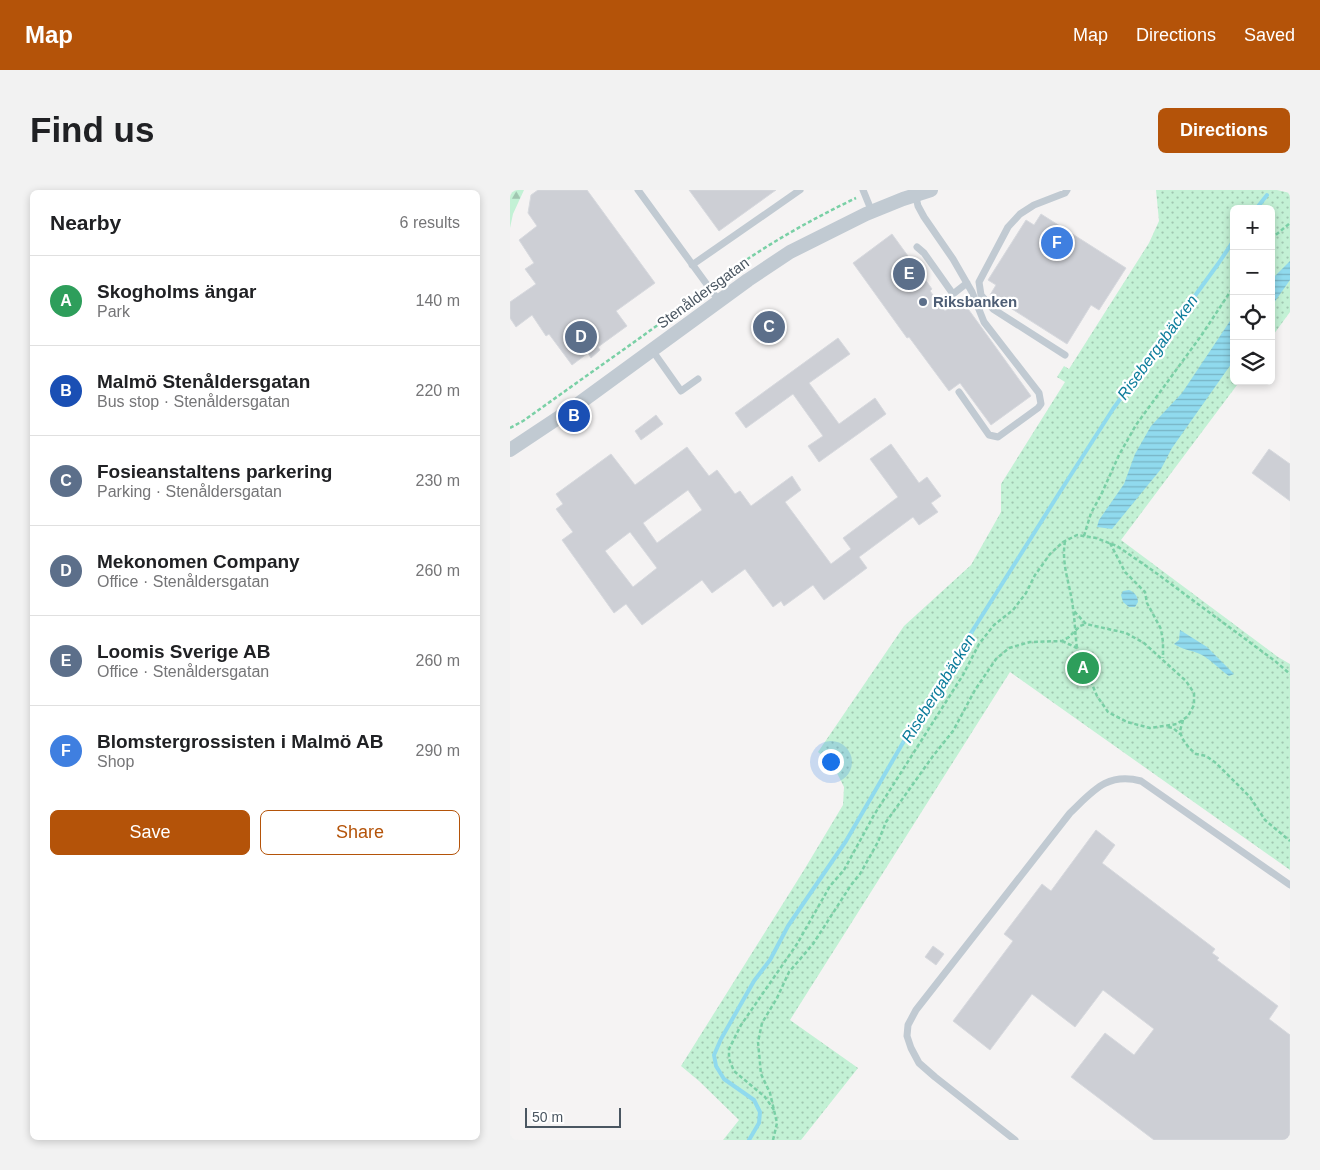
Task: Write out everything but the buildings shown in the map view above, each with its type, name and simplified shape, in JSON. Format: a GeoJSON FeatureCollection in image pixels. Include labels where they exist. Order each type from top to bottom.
{"type":"FeatureCollection","features":[{"type":"Feature","properties":{"kind":"street","name":"Stenåldersgatan"},"geometry":{"type":"LineString","coordinates":[[510,450],[790,252],[915,192],[931,190]]}},
{"type":"Feature","properties":{"kind":"lane"},"geometry":{"type":"LineString","coordinates":[[638,190],[719,301]]}},
{"type":"Feature","properties":{"kind":"lane"},"geometry":{"type":"LineString","coordinates":[[692,265],[800,190]]}},
{"type":"Feature","properties":{"kind":"lane"},"geometry":{"type":"LineString","coordinates":[[1065,355],[993,310],[981,295],[979,282],[1008,227],[1020,214],[1034,205],[1065,193],[1067,190]]}},
{"type":"Feature","properties":{"kind":"lane"},"geometry":{"type":"LineString","coordinates":[[864,192],[872,212]]}},
{"type":"Feature","properties":{"kind":"lane"},"geometry":{"type":"LineString","coordinates":[[915,192],[918,206],[967,283],[984,322],[1039,393],[1041,404],[1038,408],[994,437],[989,435],[958,392]]}},
{"type":"Feature","properties":{"kind":"lane"},"geometry":{"type":"LineString","coordinates":[[917,247],[924,253],[953,294],[967,283]]}},
{"type":"Feature","properties":{"kind":"lane"},"geometry":{"type":"LineString","coordinates":[[652,350],[681,391],[698,379]]}},
{"type":"Feature","properties":{"kind":"lane"},"geometry":{"type":"LineString","coordinates":[[1015,1140],[920,1063],[911,1048],[907,1036],[908,1025],[916,1010],[1070,813],[1089,794],[1102,784],[1116,778],[1127,777],[1141,781],[1290,885]]}},
{"type":"Feature","properties":{"kind":"path"},"geometry":{"type":"LineString","coordinates":[[510,428],[523,421],[644,336],[708,287],[779,238],[864,192]]}},
{"type":"Feature","properties":{"kind":"path"},"geometry":{"type":"LineString","coordinates":[[1275,236],[1290,223]]}},
{"type":"Feature","properties":{"kind":"path"},"geometry":{"type":"LineString","coordinates":[[1084,536],[1091,513],[1136,425],[1201,336],[1230,292]]}},
{"type":"Feature","properties":{"kind":"path"},"geometry":{"type":"LineString","coordinates":[[774,1110],[765,1097],[734,1071],[729,1059],[729,1049],[741,1025],[797,944],[830,886],[844,870],[874,815],[963,675],[979,644],[994,625],[1013,610],[1050,554],[1065,541],[1077,535],[1096,538],[1117,546],[1275,661],[1290,674]]}},
{"type":"Feature","properties":{"kind":"path"},"geometry":{"type":"LineString","coordinates":[[1065,541],[1064,566],[1070,584],[1077,648],[1097,696],[1108,712],[1127,722],[1150,728],[1177,724],[1184,719]]}},
{"type":"Feature","properties":{"kind":"path"},"geometry":{"type":"LineString","coordinates":[[1110,543],[1125,572],[1145,592],[1147,603],[1161,630],[1163,659]]}},
{"type":"Feature","properties":{"kind":"path"},"geometry":{"type":"LineString","coordinates":[[1074,611],[1086,624]]}},
{"type":"Feature","properties":{"kind":"path"},"geometry":{"type":"LineString","coordinates":[[1062,641],[1080,626],[1086,624],[1126,633],[1144,643],[1186,680],[1194,693],[1194,705],[1181,726],[1182,736]]}},
{"type":"Feature","properties":{"kind":"path"},"geometry":{"type":"LineString","coordinates":[[773,1140],[777,1123],[770,1093],[761,1074],[758,1042],[762,1023],[777,998],[789,972],[813,944],[860,874],[878,842],[886,822],[953,731],[975,690],[996,659],[1009,648],[1030,642],[1062,641],[1077,648]]}},
{"type":"Feature","properties":{"kind":"path"},"geometry":{"type":"LineString","coordinates":[[1166,726],[1178,731],[1189,748],[1196,754],[1206,756],[1232,779],[1250,797],[1265,820],[1290,841]]}},
{"type":"Feature","properties":{"kind":"green space"},"geometry":{"type":"Polygon","coordinates":[[[510,190],[524,190],[513,214],[510,228],[510,190]]]}},
{"type":"Feature","properties":{"kind":"green space"},"geometry":{"type":"Polygon","coordinates":[[[1156,190],[1277,190],[1290,193],[1290,312],[1275,333],[1275,205],[1230,205],[1230,385],[1237,385],[1121,540],[1290,664],[1290,870],[1010,672],[790,1020],[858,1068],[801,1140],[723,1140],[739,1120],[681,1066],[843,805],[844,787],[833,765],[818,752],[904,626],[971,565],[1001,512],[1001,484],[1065,382],[1057,377],[1064,366],[1069,369],[1149,243],[1159,221],[1156,190]]]}},
{"type":"Feature","properties":{"kind":"water"},"geometry":{"type":"Polygon","coordinates":[[[1290,261],[1290,280],[1275,301],[1275,295],[1275,276],[1290,261]]]}},
{"type":"Feature","properties":{"kind":"water"},"geometry":{"type":"Polygon","coordinates":[[[1230,321],[1230,366],[1172,448],[1161,469],[1112,529],[1097,527],[1099,520],[1124,484],[1135,454],[1151,426],[1182,393],[1230,321]]]}},
{"type":"Feature","properties":{"kind":"water"},"geometry":{"type":"Polygon","coordinates":[[[1129,590],[1137,598],[1138,602],[1135,607],[1129,607],[1123,602],[1121,595],[1123,591],[1129,590]]]}},
{"type":"Feature","properties":{"kind":"water"},"geometry":{"type":"Polygon","coordinates":[[[1180,630],[1207,647],[1234,674],[1229,676],[1204,656],[1174,644],[1179,640],[1180,630]]]}},
{"type":"Feature","properties":{"kind":"waterway","name":"Risebergabäcken"},"geometry":{"type":"LineString","coordinates":[[1259,205],[1267,195]]}},
{"type":"Feature","properties":{"kind":"waterway","name":"Risebergabäcken"},"geometry":{"type":"LineString","coordinates":[[749,1140],[759,1123],[760,1112],[754,1100],[724,1079],[716,1066],[714,1055],[721,1039],[754,981],[770,960],[788,926],[846,841],[915,722],[1113,409],[1230,246]]}},
{"type":"Feature","properties":{"kind":"place","name":"Blomstergrossisten i Malmö AB"},"geometry":{"type":"Point","coordinates":[1057,243]}},
{"type":"Feature","properties":{"kind":"place","name":"Loomis Sverige AB"},"geometry":{"type":"Point","coordinates":[909,274]}},
{"type":"Feature","properties":{"kind":"place","name":"Riksbanken"},"geometry":{"type":"Point","coordinates":[923,302]}},
{"type":"Feature","properties":{"kind":"place","name":"Fosieanstaltens parkering"},"geometry":{"type":"Point","coordinates":[769,327]}},
{"type":"Feature","properties":{"kind":"place","name":"Mekonomen Company"},"geometry":{"type":"Point","coordinates":[581,337]}},
{"type":"Feature","properties":{"kind":"place","name":"Malmö Stenåldersgatan"},"geometry":{"type":"Point","coordinates":[574,416]}},
{"type":"Feature","properties":{"kind":"place","name":"Skogholms ängar"},"geometry":{"type":"Point","coordinates":[1083,668]}}]}
